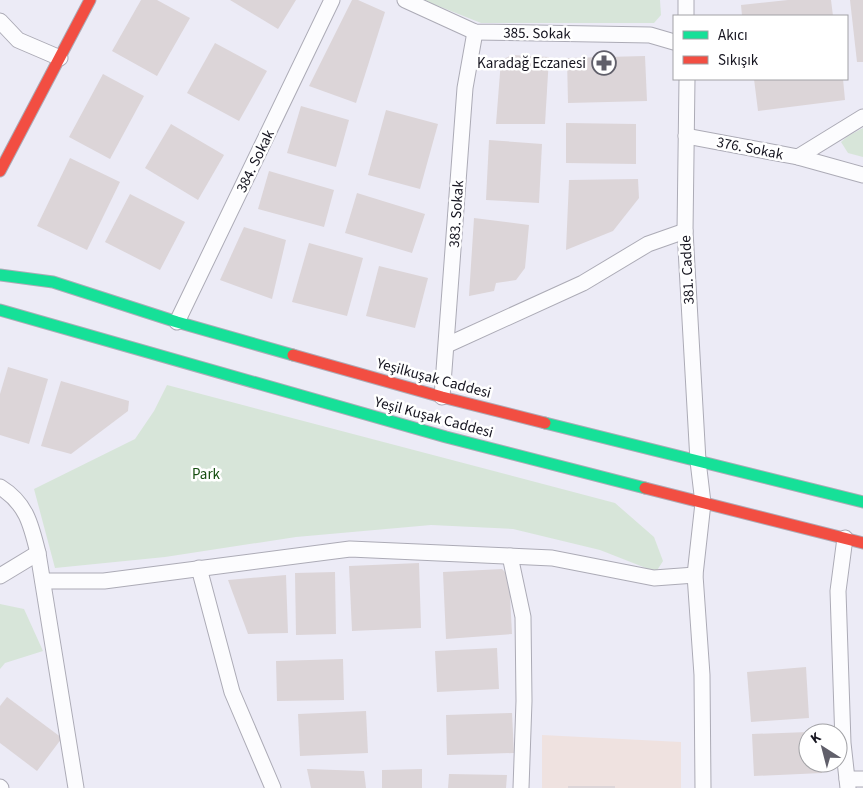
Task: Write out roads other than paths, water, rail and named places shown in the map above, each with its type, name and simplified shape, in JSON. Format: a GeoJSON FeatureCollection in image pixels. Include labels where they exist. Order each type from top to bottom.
{"type":"FeatureCollection","features":[{"type":"Feature","properties":{"kind":"main road"},"geometry":{"type":"LineString","coordinates":[[0,170],[90,0]]}},
{"type":"Feature","properties":{"kind":"main road","name":"Yeşilkuşak Caddesi"},"geometry":{"type":"LineString","coordinates":[[0,275],[53,282],[177,322],[442,397],[863,502]]}},
{"type":"Feature","properties":{"kind":"main road","name":"Yeşil Kuşak Caddesi"},"geometry":{"type":"LineString","coordinates":[[0,310],[446,437],[863,543]]}},
{"type":"Feature","properties":{"kind":"street","name":"384. Sokak"},"geometry":{"type":"LineString","coordinates":[[177,322],[332,0]]}},
{"type":"Feature","properties":{"kind":"street","name":"385. Sokak"},"geometry":{"type":"LineString","coordinates":[[405,0],[475,32],[650,35],[673,42]]}},
{"type":"Feature","properties":{"kind":"street"},"geometry":{"type":"LineString","coordinates":[[686,0],[686,15]]}},
{"type":"Feature","properties":{"kind":"street"},"geometry":{"type":"LineString","coordinates":[[0,21],[18,40],[60,58]]}},
{"type":"Feature","properties":{"kind":"street","name":"383. Sokak"},"geometry":{"type":"LineString","coordinates":[[442,397],[465,88],[475,32]]}},
{"type":"Feature","properties":{"kind":"street","name":"381. Cadde"},"geometry":{"type":"LineString","coordinates":[[687,80],[685,231],[698,461],[703,503],[695,575],[702,674],[703,788]]}},
{"type":"Feature","properties":{"kind":"street","name":"376. Sokak"},"geometry":{"type":"LineString","coordinates":[[686,136],[798,157],[863,117]]}},
{"type":"Feature","properties":{"kind":"street"},"geometry":{"type":"LineString","coordinates":[[798,157],[863,175]]}},
{"type":"Feature","properties":{"kind":"street"},"geometry":{"type":"LineString","coordinates":[[447,345],[583,283],[648,244],[685,231]]}},
{"type":"Feature","properties":{"kind":"street"},"geometry":{"type":"LineString","coordinates":[[0,487],[16,497],[31,524],[43,581],[76,788]]}},
{"type":"Feature","properties":{"kind":"street"},"geometry":{"type":"LineString","coordinates":[[844,538],[838,591],[843,743],[848,783],[863,779]]}},
{"type":"Feature","properties":{"kind":"street"},"geometry":{"type":"LineString","coordinates":[[43,581],[104,581],[350,549],[552,558],[654,578],[695,575]]}},
{"type":"Feature","properties":{"kind":"street"},"geometry":{"type":"LineString","coordinates":[[1,573],[38,553]]}},
{"type":"Feature","properties":{"kind":"street"},"geometry":{"type":"LineString","coordinates":[[510,556],[523,617],[524,701],[520,788]]}},
{"type":"Feature","properties":{"kind":"street"},"geometry":{"type":"LineString","coordinates":[[198,568],[232,692],[273,788]]}},
{"type":"Feature","properties":{"kind":"place","name":"Karadağ Eczanesi"},"geometry":{"type":"Point","coordinates":[604,63]}},
{"type":"Feature","properties":{"kind":"park label","name":"Park"},"geometry":{"type":"Point","coordinates":[206,474]}}]}
